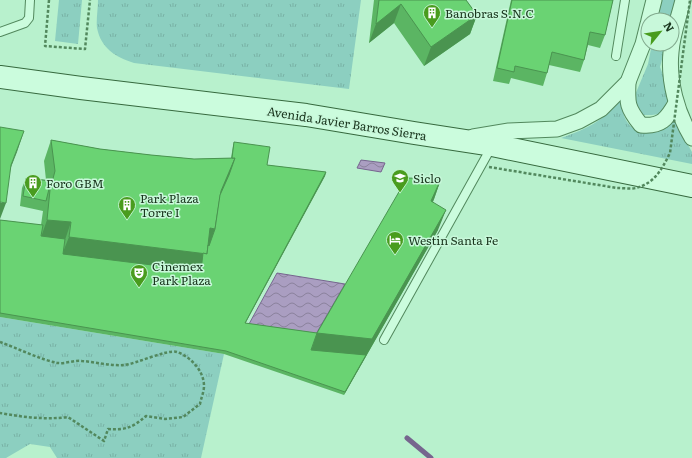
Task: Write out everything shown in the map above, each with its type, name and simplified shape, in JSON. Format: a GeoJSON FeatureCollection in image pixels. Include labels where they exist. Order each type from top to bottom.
{"type":"FeatureCollection","features":[{"type":"Feature","properties":{"kind":"street"},"geometry":{"type":"LineString","coordinates":[[651,12],[654,0]]}},
{"type":"Feature","properties":{"kind":"street"},"geometry":{"type":"LineString","coordinates":[[682,0],[671,51],[671,76],[676,103],[684,126],[692,138]]}},
{"type":"Feature","properties":{"kind":"street"},"geometry":{"type":"LineString","coordinates":[[640,52],[628,82],[627,101],[632,114],[641,125],[651,126],[661,123],[670,114],[676,103]]}},
{"type":"Feature","properties":{"kind":"street","name":"Avenida Javier Barros Sierra"},"geometry":{"type":"LineString","coordinates":[[9,75],[81,88],[306,115],[492,145],[692,186]]}},
{"type":"Feature","properties":{"kind":"street"},"geometry":{"type":"LineString","coordinates":[[459,140],[509,131],[557,129],[579,121],[601,108],[628,82]]}},
{"type":"Feature","properties":{"kind":"lane"},"geometry":{"type":"LineString","coordinates":[[0,32],[25,23],[29,18],[30,0]]}},
{"type":"Feature","properties":{"kind":"lane"},"geometry":{"type":"LineString","coordinates":[[616,56],[625,0]]}},
{"type":"Feature","properties":{"kind":"lane"},"geometry":{"type":"LineString","coordinates":[[384,340],[492,145]]}},
{"type":"Feature","properties":{"kind":"path"},"geometry":{"type":"LineString","coordinates":[[49,0],[45,46],[85,49],[90,0]]}},
{"type":"Feature","properties":{"kind":"path"},"geometry":{"type":"LineString","coordinates":[[488,167],[617,188],[636,188],[652,181],[661,171],[670,153],[690,0]]}},
{"type":"Feature","properties":{"kind":"path"},"geometry":{"type":"LineString","coordinates":[[0,342],[58,363],[81,360],[102,364],[125,365],[158,355],[176,352],[188,358],[200,370],[204,386],[200,404],[183,417],[165,419],[146,416],[135,425],[120,429],[108,429],[104,442],[68,417],[52,419],[30,418],[0,413]]}},
{"type":"Feature","properties":{"kind":"green space"},"geometry":{"type":"Polygon","coordinates":[[[59,0],[82,0],[78,44],[55,41],[59,0]]]}},
{"type":"Feature","properties":{"kind":"green space"},"geometry":{"type":"Polygon","coordinates":[[[98,0],[361,0],[349,89],[127,61],[110,51],[105,46],[99,35],[97,28],[98,0]]]}},
{"type":"Feature","properties":{"kind":"green space"},"geometry":{"type":"Polygon","coordinates":[[[662,0],[676,0],[673,12],[660,12],[662,0]]]}},
{"type":"Feature","properties":{"kind":"green space"},"geometry":{"type":"Polygon","coordinates":[[[650,52],[664,52],[660,67],[665,80],[667,101],[665,109],[659,114],[644,115],[638,111],[635,95],[648,64],[650,52]]]}},
{"type":"Feature","properties":{"kind":"green space"},"geometry":{"type":"Polygon","coordinates":[[[622,95],[625,117],[629,125],[635,129],[648,133],[658,131],[676,117],[680,131],[692,152],[692,164],[561,138],[580,131],[596,122],[616,104],[622,95]]]}},
{"type":"Feature","properties":{"kind":"green space"},"geometry":{"type":"Polygon","coordinates":[[[0,317],[224,354],[201,458],[57,458],[50,447],[30,444],[6,458],[0,458],[0,317]]]}},
{"type":"Feature","properties":{"kind":"water"},"geometry":{"type":"Polygon","coordinates":[[[361,160],[385,163],[381,172],[357,168],[361,160]]]}},
{"type":"Feature","properties":{"kind":"water"},"geometry":{"type":"Polygon","coordinates":[[[277,273],[345,284],[316,334],[249,324],[277,273]]]}},
{"type":"Feature","properties":{"kind":"building"},"geometry":{"type":"Polygon","coordinates":[[[379,0],[466,0],[477,15],[431,47],[401,4],[376,24],[379,0]]]}},
{"type":"Feature","properties":{"kind":"building"},"geometry":{"type":"Polygon","coordinates":[[[512,0],[613,0],[605,35],[590,32],[584,60],[552,52],[547,73],[515,66],[514,72],[497,68],[512,0]]]}},
{"type":"Feature","properties":{"kind":"building"},"geometry":{"type":"Polygon","coordinates":[[[0,127],[24,131],[11,165],[6,203],[0,202],[0,127]]]}},
{"type":"Feature","properties":{"kind":"building","name":"Park Plaza Torre I"},"geometry":{"type":"Polygon","coordinates":[[[51,140],[100,149],[151,155],[194,159],[235,158],[221,191],[215,229],[210,228],[207,254],[69,237],[71,222],[47,220],[50,190],[55,171],[51,140]]]}},
{"type":"Feature","properties":{"kind":"building"},"geometry":{"type":"Polygon","coordinates":[[[234,142],[270,147],[267,165],[326,172],[245,323],[317,333],[311,350],[366,355],[345,392],[226,351],[0,313],[0,220],[43,225],[41,236],[65,239],[63,254],[201,271],[203,253],[207,254],[208,245],[209,246],[215,229],[220,195],[235,158],[232,158],[234,142]]]}},
{"type":"Feature","properties":{"kind":"building"},"geometry":{"type":"Polygon","coordinates":[[[26,178],[51,181],[46,201],[23,196],[26,178]]]}},
{"type":"Feature","properties":{"kind":"building","name":"Westin Santa Fe"},"geometry":{"type":"Polygon","coordinates":[[[407,178],[441,179],[431,201],[446,210],[372,339],[317,333],[407,178]]]}},
{"type":"Feature","properties":{"kind":"waterway"},"geometry":{"type":"LineString","coordinates":[[407,438],[431,458]]}},
{"type":"Feature","properties":{"kind":"place","name":"Banobras S.N.C"},"geometry":{"type":"Point","coordinates":[432,28]}},
{"type":"Feature","properties":{"kind":"place","name":"Siclo"},"geometry":{"type":"Point","coordinates":[400,193]}},
{"type":"Feature","properties":{"kind":"place","name":"Foro GBM"},"geometry":{"type":"Point","coordinates":[33,198]}},
{"type":"Feature","properties":{"kind":"place","name":"Park Plaza Torre I"},"geometry":{"type":"Point","coordinates":[127,220]}},
{"type":"Feature","properties":{"kind":"place","name":"Westin Santa Fe"},"geometry":{"type":"Point","coordinates":[395,255]}},
{"type":"Feature","properties":{"kind":"place","name":"Cinemex Park Plaza"},"geometry":{"type":"Point","coordinates":[139,288]}}]}
